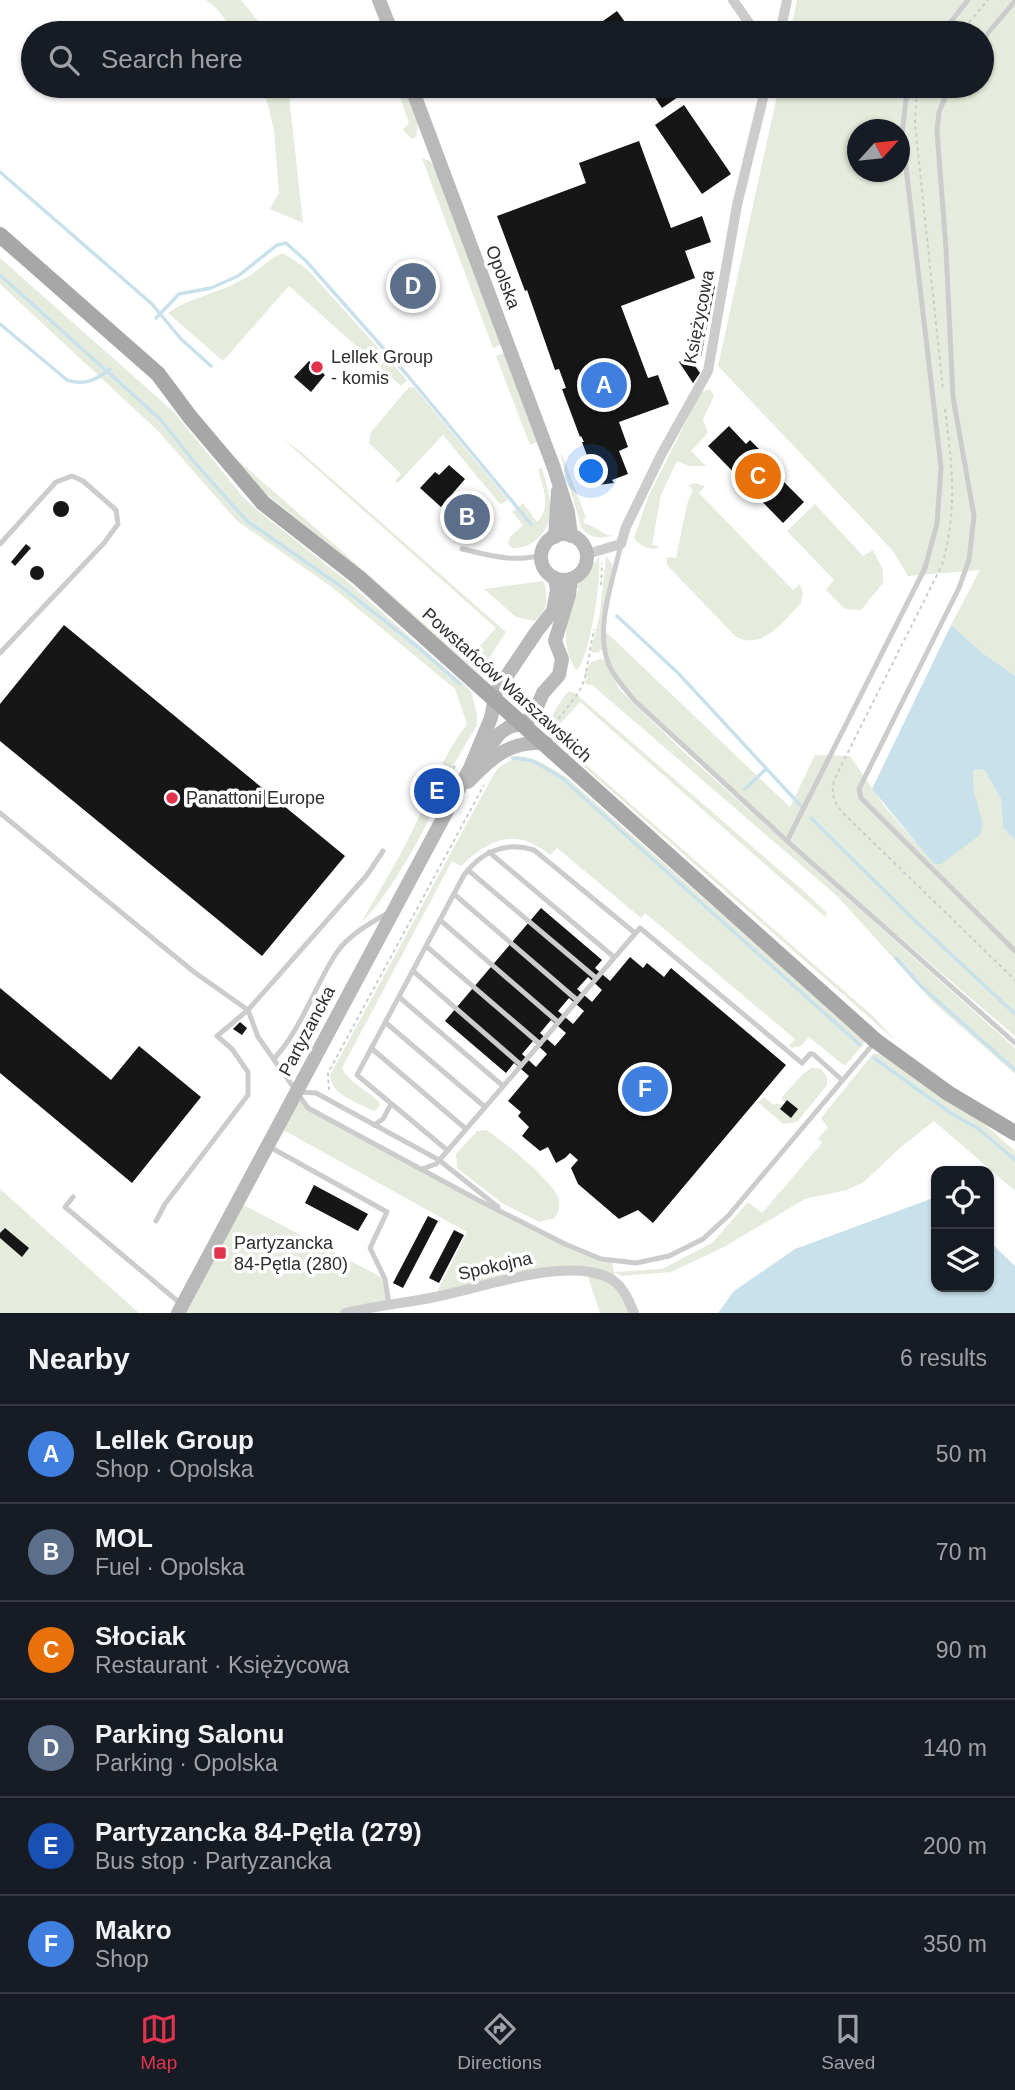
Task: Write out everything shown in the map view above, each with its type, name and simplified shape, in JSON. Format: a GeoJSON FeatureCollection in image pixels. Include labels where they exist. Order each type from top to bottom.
{"type":"FeatureCollection","features":[{"type":"Feature","properties":{"kind":"main road","name":"Powstańców Warszawskich"},"geometry":{"type":"LineString","coordinates":[[0,235],[158,374],[190,417],[263,503],[359,578],[495,700],[515,725],[546,744],[876,1041],[948,1093],[1015,1133]]}},
{"type":"Feature","properties":{"kind":"street"},"geometry":{"type":"LineString","coordinates":[[379,0],[387,21]]}},
{"type":"Feature","properties":{"kind":"street"},"geometry":{"type":"LineString","coordinates":[[733,0],[748,21]]}},
{"type":"Feature","properties":{"kind":"street"},"geometry":{"type":"LineString","coordinates":[[783,21],[787,0]]}},
{"type":"Feature","properties":{"kind":"street","name":"Opolska"},"geometry":{"type":"LineString","coordinates":[[415,98],[558,483],[568,512],[571,536]]}},
{"type":"Feature","properties":{"kind":"street","name":"Księżycowa"},"geometry":{"type":"LineString","coordinates":[[621,544],[626,527],[661,455],[708,371],[737,205],[763,98]]}},
{"type":"Feature","properties":{"kind":"street","name":"Opolska"},"geometry":{"type":"LineString","coordinates":[[555,537],[558,483]]}},
{"type":"Feature","properties":{"kind":"street"},"geometry":{"type":"LineString","coordinates":[[571,536],[581,543],[587,554],[586,561],[581,572],[571,579],[555,578],[546,571],[541,555],[546,544],[555,537],[571,536]]}},
{"type":"Feature","properties":{"kind":"street"},"geometry":{"type":"LineString","coordinates":[[587,554],[621,544]]}},
{"type":"Feature","properties":{"kind":"street","name":"Partyzancka"},"geometry":{"type":"LineString","coordinates":[[180,1309],[470,768],[484,737],[501,683],[553,611],[557,590],[555,578]]}},
{"type":"Feature","properties":{"kind":"street","name":"Partyzancka"},"geometry":{"type":"LineString","coordinates":[[470,768],[500,733],[533,716],[543,693],[561,669],[561,653],[555,641],[571,579]]}},
{"type":"Feature","properties":{"kind":"street"},"geometry":{"type":"LineString","coordinates":[[455,796],[488,762],[508,748],[546,744]]}},
{"type":"Feature","properties":{"kind":"street","name":"Spokojna"},"geometry":{"type":"LineString","coordinates":[[345,1313],[433,1298],[527,1276],[586,1271],[607,1276],[615,1281],[634,1313]]}},
{"type":"Feature","properties":{"kind":"lane"},"geometry":{"type":"LineString","coordinates":[[951,21],[968,0]]}},
{"type":"Feature","properties":{"kind":"lane"},"geometry":{"type":"LineString","coordinates":[[994,26],[1015,1]]}},
{"type":"Feature","properties":{"kind":"lane"},"geometry":{"type":"LineString","coordinates":[[787,841],[925,568],[937,524],[942,467],[902,133],[907,98]]}},
{"type":"Feature","properties":{"kind":"lane"},"geometry":{"type":"LineString","coordinates":[[945,98],[939,112],[937,131],[953,397],[974,516],[972,542],[959,588],[859,789],[861,798],[1015,951]]}},
{"type":"Feature","properties":{"kind":"lane"},"geometry":{"type":"LineString","coordinates":[[0,544],[56,482],[72,477],[83,481],[116,510],[118,524],[104,542],[0,652]]}},
{"type":"Feature","properties":{"kind":"lane"},"geometry":{"type":"LineString","coordinates":[[621,544],[604,630],[606,654],[610,667],[635,701],[787,841],[1015,1043]]}},
{"type":"Feature","properties":{"kind":"lane"},"geometry":{"type":"LineString","coordinates":[[462,549],[503,558],[541,555]]}},
{"type":"Feature","properties":{"kind":"lane"},"geometry":{"type":"LineString","coordinates":[[0,813],[194,972],[248,1010],[258,1037],[308,1108],[512,1217],[572,1247],[612,1262],[636,1263],[676,1254],[703,1239],[729,1215],[876,1041]]}},
{"type":"Feature","properties":{"kind":"lane"},"geometry":{"type":"LineString","coordinates":[[447,1150],[357,1077],[468,870],[489,852],[519,846],[534,850],[635,933]]}},
{"type":"Feature","properties":{"kind":"lane"},"geometry":{"type":"LineString","coordinates":[[156,1222],[165,1204],[248,1095],[248,1072],[232,1049],[217,1035],[248,1010],[367,875],[383,851]]}},
{"type":"Feature","properties":{"kind":"lane"},"geometry":{"type":"LineString","coordinates":[[489,852],[614,957]]}},
{"type":"Feature","properties":{"kind":"lane"},"geometry":{"type":"LineString","coordinates":[[468,870],[596,978]]}},
{"type":"Feature","properties":{"kind":"lane"},"geometry":{"type":"LineString","coordinates":[[454,894],[578,1000]]}},
{"type":"Feature","properties":{"kind":"lane"},"geometry":{"type":"LineString","coordinates":[[274,1059],[290,1041],[338,950],[363,927],[395,909]]}},
{"type":"Feature","properties":{"kind":"lane"},"geometry":{"type":"LineString","coordinates":[[440,920],[558,1022]]}},
{"type":"Feature","properties":{"kind":"lane"},"geometry":{"type":"LineString","coordinates":[[422,1169],[432,1167],[439,1160],[640,928],[803,1063],[810,1054],[813,1055],[842,1080]]}},
{"type":"Feature","properties":{"kind":"lane"},"geometry":{"type":"LineString","coordinates":[[426,946],[540,1044]]}},
{"type":"Feature","properties":{"kind":"lane"},"geometry":{"type":"LineString","coordinates":[[413,971],[521,1065]]}},
{"type":"Feature","properties":{"kind":"lane"},"geometry":{"type":"LineString","coordinates":[[399,997],[503,1086]]}},
{"type":"Feature","properties":{"kind":"lane"},"geometry":{"type":"LineString","coordinates":[[385,1022],[485,1107]]}},
{"type":"Feature","properties":{"kind":"lane"},"geometry":{"type":"LineString","coordinates":[[371,1048],[466,1129]]}},
{"type":"Feature","properties":{"kind":"lane"},"geometry":{"type":"LineString","coordinates":[[296,1092],[316,1093],[439,1160],[512,1217]]}},
{"type":"Feature","properties":{"kind":"lane"},"geometry":{"type":"LineString","coordinates":[[374,1125],[383,1119],[391,1104]]}},
{"type":"Feature","properties":{"kind":"lane"},"geometry":{"type":"LineString","coordinates":[[268,1146],[387,1212],[370,1248],[385,1279],[389,1305]]}},
{"type":"Feature","properties":{"kind":"lane"},"geometry":{"type":"LineString","coordinates":[[73,1197],[65,1207],[180,1309]]}},
{"type":"Feature","properties":{"kind":"path"},"geometry":{"type":"LineString","coordinates":[[970,21],[988,0]]}},
{"type":"Feature","properties":{"kind":"path"},"geometry":{"type":"LineString","coordinates":[[600,593],[602,558]]}},
{"type":"Feature","properties":{"kind":"path"},"geometry":{"type":"LineString","coordinates":[[546,744],[547,735],[573,702],[585,678],[597,618]]}},
{"type":"Feature","properties":{"kind":"path"},"geometry":{"type":"LineString","coordinates":[[327,1092],[330,1088],[328,1073],[488,779]]}},
{"type":"Feature","properties":{"kind":"green space"},"geometry":{"type":"Polygon","coordinates":[[[206,0],[241,0],[258,21],[226,21],[206,0]]]}},
{"type":"Feature","properties":{"kind":"green space"},"geometry":{"type":"Polygon","coordinates":[[[797,0],[1013,0],[1015,676],[984,654],[951,625],[980,570],[908,576],[893,551],[718,366],[776,98],[994,98],[994,21],[793,21],[797,0]]]}},
{"type":"Feature","properties":{"kind":"green space"},"geometry":{"type":"Polygon","coordinates":[[[266,98],[289,98],[303,223],[270,209],[279,193],[274,130],[266,98]]]}},
{"type":"Feature","properties":{"kind":"green space"},"geometry":{"type":"Polygon","coordinates":[[[400,98],[410,98],[417,118],[417,132],[412,139],[403,130],[409,123],[400,98]]]}},
{"type":"Feature","properties":{"kind":"green space"},"geometry":{"type":"Polygon","coordinates":[[[422,158],[430,161],[436,169],[501,345],[493,348],[422,158]]]}},
{"type":"Feature","properties":{"kind":"green space"},"geometry":{"type":"Polygon","coordinates":[[[283,253],[307,269],[407,380],[401,386],[289,286],[223,361],[168,313],[185,303],[246,278],[283,253]]]}},
{"type":"Feature","properties":{"kind":"green space"},"geometry":{"type":"Polygon","coordinates":[[[0,258],[174,412],[243,497],[257,510],[342,577],[471,691],[477,725],[441,786],[438,785],[427,823],[405,864],[379,903],[361,923],[411,834],[445,760],[467,724],[455,689],[333,588],[237,521],[158,431],[0,284],[0,258]]]}},
{"type":"Feature","properties":{"kind":"green space"},"geometry":{"type":"Polygon","coordinates":[[[504,353],[538,442],[530,445],[496,356],[504,353]]]}},
{"type":"Feature","properties":{"kind":"green space"},"geometry":{"type":"Polygon","coordinates":[[[414,387],[508,500],[499,503],[443,435],[398,483],[395,481],[401,474],[369,443],[371,432],[408,388],[414,387]]]}},
{"type":"Feature","properties":{"kind":"green space"},"geometry":{"type":"Polygon","coordinates":[[[710,389],[714,396],[703,419],[708,433],[691,451],[706,466],[689,466],[677,461],[661,495],[652,545],[660,547],[646,547],[634,538],[649,495],[701,392],[710,389]]]}},
{"type":"Feature","properties":{"kind":"green space"},"geometry":{"type":"Polygon","coordinates":[[[283,439],[506,632],[480,672],[476,671],[360,569],[266,494],[231,454],[467,661],[496,628],[283,439]]]}},
{"type":"Feature","properties":{"kind":"green space"},"geometry":{"type":"Polygon","coordinates":[[[562,454],[586,518],[583,519],[585,524],[607,535],[613,535],[595,537],[581,527],[562,454]]]}},
{"type":"Feature","properties":{"kind":"green space"},"geometry":{"type":"Polygon","coordinates":[[[542,468],[550,506],[548,523],[544,532],[534,541],[519,548],[512,548],[508,544],[510,537],[523,525],[512,512],[523,503],[537,522],[542,516],[545,497],[538,469],[542,468]]]}},
{"type":"Feature","properties":{"kind":"green space"},"geometry":{"type":"Polygon","coordinates":[[[695,483],[705,486],[699,493],[793,590],[800,584],[803,594],[801,603],[780,626],[763,637],[745,640],[735,636],[667,565],[667,557],[676,558],[687,504],[693,490],[688,485],[695,483]]]}},
{"type":"Feature","properties":{"kind":"green space"},"geometry":{"type":"Polygon","coordinates":[[[815,504],[863,556],[873,550],[883,570],[883,583],[861,610],[845,609],[826,590],[834,580],[787,531],[815,504]]]}},
{"type":"Feature","properties":{"kind":"green space"},"geometry":{"type":"Polygon","coordinates":[[[606,556],[613,565],[601,625],[602,649],[593,653],[591,650],[600,613],[606,556]]]}},
{"type":"Feature","properties":{"kind":"green space"},"geometry":{"type":"Polygon","coordinates":[[[599,557],[599,582],[594,616],[586,650],[577,671],[571,662],[566,641],[568,619],[579,589],[576,587],[599,557]]]}},
{"type":"Feature","properties":{"kind":"green space"},"geometry":{"type":"Polygon","coordinates":[[[543,581],[546,592],[545,608],[534,621],[516,617],[484,589],[543,581]]]}},
{"type":"Feature","properties":{"kind":"green space"},"geometry":{"type":"Polygon","coordinates":[[[604,630],[790,807],[815,755],[850,756],[885,807],[935,864],[974,792],[973,770],[984,768],[1001,799],[1003,828],[1015,840],[1015,1036],[787,841],[635,701],[610,667],[604,630]]]}},
{"type":"Feature","properties":{"kind":"green space"},"geometry":{"type":"Polygon","coordinates":[[[601,659],[620,690],[685,753],[1015,1048],[1015,1074],[932,1001],[838,897],[591,684],[584,682],[588,678],[584,674],[591,662],[601,659]]]}},
{"type":"Feature","properties":{"kind":"green space"},"geometry":{"type":"Polygon","coordinates":[[[568,691],[575,693],[806,893],[827,913],[825,917],[580,702],[551,734],[875,1018],[896,1041],[550,737],[547,731],[555,710],[568,691]]]}},
{"type":"Feature","properties":{"kind":"green space"},"geometry":{"type":"Polygon","coordinates":[[[515,756],[535,760],[566,777],[866,1041],[846,1065],[809,1037],[801,1046],[789,1046],[795,1039],[645,913],[641,918],[557,848],[550,855],[526,841],[504,839],[482,849],[461,866],[452,861],[342,1068],[349,1078],[380,1103],[379,1107],[374,1111],[339,1092],[330,1075],[490,781],[498,768],[515,756]]]}},
{"type":"Feature","properties":{"kind":"green space"},"geometry":{"type":"Polygon","coordinates":[[[873,1054],[880,1054],[983,1123],[1015,1151],[1015,1191],[994,1173],[994,1166],[986,1166],[934,1121],[864,1182],[847,1190],[805,1199],[724,1247],[671,1272],[621,1276],[614,1272],[662,1269],[712,1243],[748,1202],[762,1213],[822,1143],[818,1138],[828,1128],[821,1118],[873,1054]]]}},
{"type":"Feature","properties":{"kind":"green space"},"geometry":{"type":"Polygon","coordinates":[[[811,1068],[821,1069],[827,1077],[827,1085],[797,1122],[783,1124],[758,1102],[764,1097],[774,1105],[777,1103],[791,1118],[798,1109],[788,1100],[785,1102],[781,1098],[811,1068]]]}},
{"type":"Feature","properties":{"kind":"green space"},"geometry":{"type":"Polygon","coordinates":[[[296,1092],[308,1108],[565,1244],[612,1262],[615,1281],[634,1313],[600,1313],[586,1271],[570,1271],[434,1298],[467,1232],[278,1127],[296,1092]]]}},
{"type":"Feature","properties":{"kind":"green space"},"geometry":{"type":"Polygon","coordinates":[[[486,1130],[525,1160],[553,1189],[559,1202],[555,1218],[539,1222],[502,1203],[457,1168],[456,1154],[477,1131],[486,1130]]]}},
{"type":"Feature","properties":{"kind":"green space"},"geometry":{"type":"Polygon","coordinates":[[[0,1189],[139,1313],[0,1313],[0,1189]]]}},
{"type":"Feature","properties":{"kind":"green space"},"geometry":{"type":"Polygon","coordinates":[[[238,1202],[385,1279],[389,1305],[345,1313],[178,1313],[238,1202]]]}},
{"type":"Feature","properties":{"kind":"water"},"geometry":{"type":"Polygon","coordinates":[[[951,625],[984,654],[1015,676],[1015,840],[1003,828],[1001,799],[984,769],[973,770],[974,792],[983,824],[980,835],[941,864],[934,864],[872,789],[951,625]]]}},
{"type":"Feature","properties":{"kind":"water"},"geometry":{"type":"Polygon","coordinates":[[[931,1199],[931,1292],[994,1292],[994,1246],[1015,1266],[1015,1313],[718,1313],[734,1291],[795,1249],[931,1199]]]}},
{"type":"Feature","properties":{"kind":"building"},"geometry":{"type":"Polygon","coordinates":[[[617,11],[624,21],[603,21],[617,11]]]}},
{"type":"Feature","properties":{"kind":"building"},"geometry":{"type":"Polygon","coordinates":[[[655,98],[677,98],[662,108],[655,98]]]}},
{"type":"Feature","properties":{"kind":"building"},"geometry":{"type":"Polygon","coordinates":[[[684,105],[731,174],[702,194],[655,125],[684,105]]]}},
{"type":"Feature","properties":{"kind":"building"},"geometry":{"type":"Polygon","coordinates":[[[639,141],[671,228],[702,216],[711,242],[685,251],[695,278],[621,306],[648,378],[658,375],[669,404],[619,422],[628,447],[619,451],[628,474],[612,480],[614,483],[598,485],[562,389],[566,388],[559,369],[555,370],[497,216],[586,183],[579,163],[639,141]]]}},
{"type":"Feature","properties":{"kind":"building"},"geometry":{"type":"Polygon","coordinates":[[[705,284],[715,286],[701,357],[691,355],[705,284]]]}},
{"type":"Feature","properties":{"kind":"building"},"geometry":{"type":"Polygon","coordinates":[[[688,356],[700,373],[693,383],[679,362],[688,356]]]}},
{"type":"Feature","properties":{"kind":"building"},"geometry":{"type":"Polygon","coordinates":[[[309,361],[325,375],[311,392],[294,377],[309,361]]]}},
{"type":"Feature","properties":{"kind":"building"},"geometry":{"type":"Polygon","coordinates":[[[729,426],[746,444],[750,440],[765,455],[761,459],[804,502],[783,523],[708,446],[729,426]]]}},
{"type":"Feature","properties":{"kind":"building"},"geometry":{"type":"Polygon","coordinates":[[[449,465],[465,479],[441,507],[420,488],[435,472],[439,475],[449,465]]]}},
{"type":"Feature","properties":{"kind":"building"},"geometry":{"type":"Polygon","coordinates":[[[468,496],[482,507],[455,537],[442,525],[468,496]]]}},
{"type":"Feature","properties":{"kind":"building"},"geometry":{"type":"Polygon","coordinates":[[[61,501],[67,503],[67,515],[61,517],[55,515],[53,509],[55,503],[61,501]]]}},
{"type":"Feature","properties":{"kind":"building"},"geometry":{"type":"Polygon","coordinates":[[[26,544],[31,548],[15,566],[11,562],[26,544]]]}},
{"type":"Feature","properties":{"kind":"building"},"geometry":{"type":"Polygon","coordinates":[[[37,566],[42,568],[42,578],[37,580],[32,578],[30,573],[32,568],[37,566]]]}},
{"type":"Feature","properties":{"kind":"building","name":"Panattoni Europe"},"geometry":{"type":"Polygon","coordinates":[[[64,625],[345,856],[262,956],[0,741],[0,704],[64,625]]]}},
{"type":"Feature","properties":{"kind":"building"},"geometry":{"type":"Polygon","coordinates":[[[541,908],[602,960],[595,968],[610,981],[630,957],[643,968],[647,963],[664,977],[671,968],[786,1065],[653,1223],[638,1210],[619,1219],[578,1184],[571,1168],[578,1160],[570,1153],[556,1163],[548,1147],[540,1151],[522,1136],[529,1127],[518,1116],[521,1112],[508,1101],[529,1076],[514,1063],[506,1073],[445,1021],[541,908]],[[588,977],[577,989],[592,1002],[602,990],[588,977]],[[569,998],[558,1011],[573,1024],[584,1011],[569,998]],[[551,1020],[540,1033],[555,1046],[566,1033],[551,1020]],[[533,1041],[522,1054],[536,1067],[547,1054],[533,1041]]]}},
{"type":"Feature","properties":{"kind":"building"},"geometry":{"type":"Polygon","coordinates":[[[0,988],[111,1080],[139,1046],[201,1097],[132,1183],[0,1073],[0,988]]]}},
{"type":"Feature","properties":{"kind":"building"},"geometry":{"type":"Polygon","coordinates":[[[240,1022],[247,1028],[242,1035],[233,1029],[240,1022]]]}},
{"type":"Feature","properties":{"kind":"building"},"geometry":{"type":"Polygon","coordinates":[[[787,1100],[798,1109],[791,1118],[780,1109],[787,1100]]]}},
{"type":"Feature","properties":{"kind":"building"},"geometry":{"type":"Polygon","coordinates":[[[314,1185],[368,1214],[358,1231],[305,1203],[314,1185]]]}},
{"type":"Feature","properties":{"kind":"building"},"geometry":{"type":"Polygon","coordinates":[[[428,1216],[438,1221],[403,1288],[393,1283],[428,1216]]]}},
{"type":"Feature","properties":{"kind":"building"},"geometry":{"type":"Polygon","coordinates":[[[5,1228],[29,1248],[22,1257],[0,1238],[0,1233],[5,1228]]]}},
{"type":"Feature","properties":{"kind":"building"},"geometry":{"type":"Polygon","coordinates":[[[454,1230],[464,1235],[439,1283],[429,1278],[454,1230]]]}},
{"type":"Feature","properties":{"kind":"waterway"},"geometry":{"type":"LineString","coordinates":[[0,172],[152,304],[181,339],[211,366]]}},
{"type":"Feature","properties":{"kind":"waterway"},"geometry":{"type":"LineString","coordinates":[[156,318],[179,294],[211,288],[238,276],[277,245],[286,243],[306,261],[408,376],[531,524]]}},
{"type":"Feature","properties":{"kind":"waterway"},"geometry":{"type":"LineString","coordinates":[[0,275],[160,419],[247,521],[339,585],[460,684]]}},
{"type":"Feature","properties":{"kind":"waterway"},"geometry":{"type":"LineString","coordinates":[[0,324],[67,380],[90,381],[110,369]]}},
{"type":"Feature","properties":{"kind":"waterway"},"geometry":{"type":"LineString","coordinates":[[617,616],[678,673],[801,806]]}},
{"type":"Feature","properties":{"kind":"waterway"},"geometry":{"type":"LineString","coordinates":[[513,758],[533,761],[562,778],[860,1045]]}},
{"type":"Feature","properties":{"kind":"waterway"},"geometry":{"type":"LineString","coordinates":[[745,789],[766,769]]}},
{"type":"Feature","properties":{"kind":"waterway"},"geometry":{"type":"LineString","coordinates":[[811,818],[911,917],[1015,1014]]}},
{"type":"Feature","properties":{"kind":"waterway"},"geometry":{"type":"LineString","coordinates":[[896,958],[921,986],[1015,1070]]}},
{"type":"Feature","properties":{"kind":"waterway"},"geometry":{"type":"LineString","coordinates":[[874,1058],[952,1114],[979,1129],[1015,1160]]}},
{"type":"Feature","properties":{"kind":"place","name":"Parking Salonu"},"geometry":{"type":"Point","coordinates":[413,286]}},
{"type":"Feature","properties":{"kind":"place","name":"Lellek Group - komis"},"geometry":{"type":"Point","coordinates":[317,367]}},
{"type":"Feature","properties":{"kind":"place","name":"Lellek Group"},"geometry":{"type":"Point","coordinates":[604,385]}},
{"type":"Feature","properties":{"kind":"place","name":"Słociak"},"geometry":{"type":"Point","coordinates":[758,476]}},
{"type":"Feature","properties":{"kind":"place","name":"MOL"},"geometry":{"type":"Point","coordinates":[467,517]}},
{"type":"Feature","properties":{"kind":"place","name":"Partyzancka 84-Pętla (279)"},"geometry":{"type":"Point","coordinates":[437,791]}},
{"type":"Feature","properties":{"kind":"place","name":"Panattoni Europe"},"geometry":{"type":"Point","coordinates":[172,798]}},
{"type":"Feature","properties":{"kind":"place","name":"Makro"},"geometry":{"type":"Point","coordinates":[645,1089]}},
{"type":"Feature","properties":{"kind":"place","name":"Partyzancka 84-Pętla (280)"},"geometry":{"type":"Point","coordinates":[220,1253]}}]}
